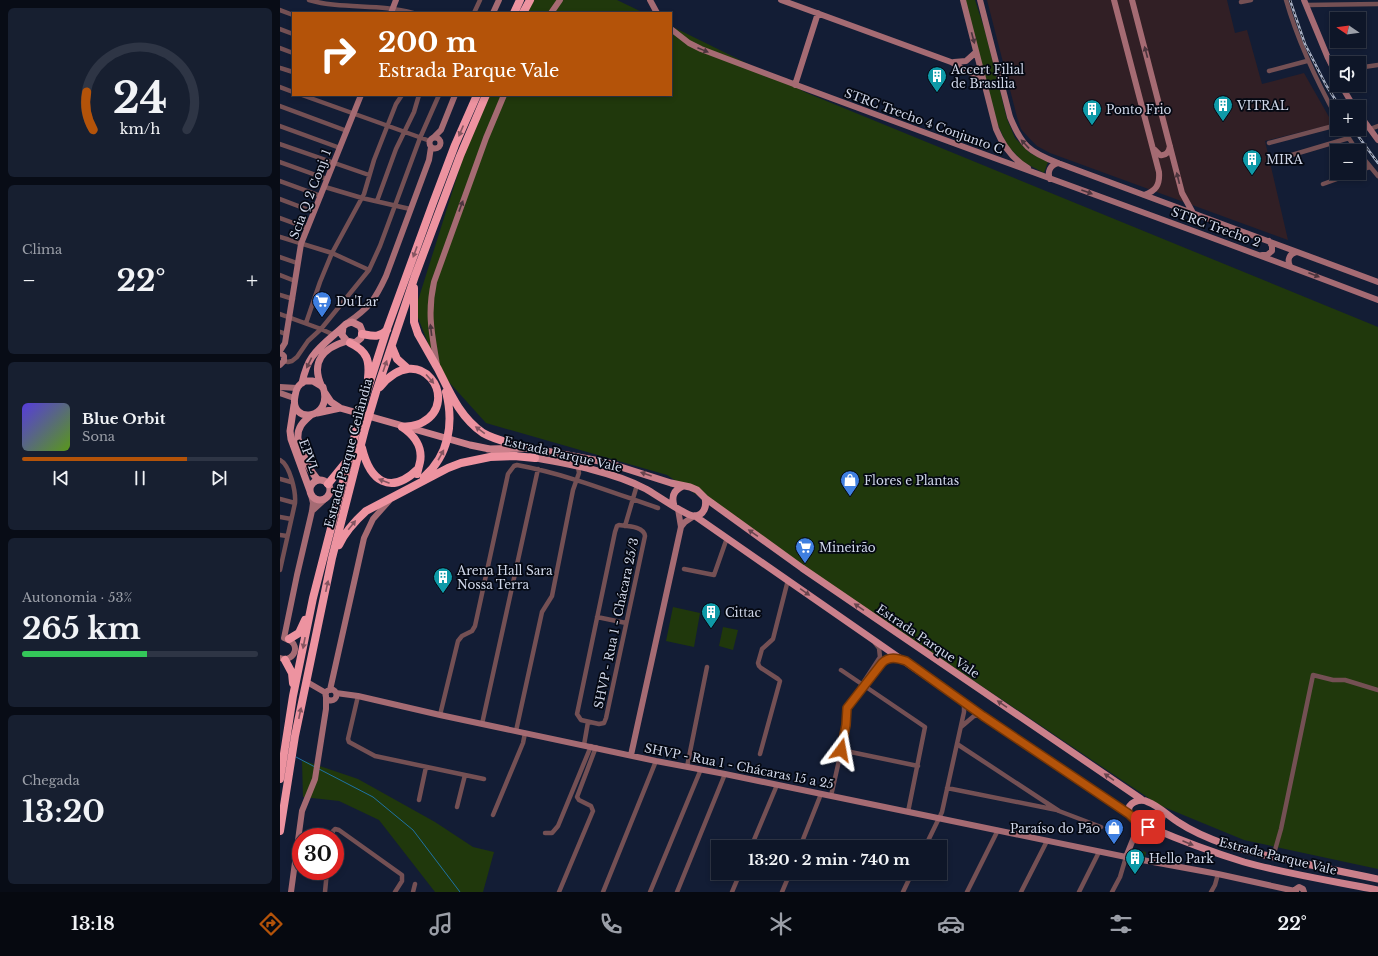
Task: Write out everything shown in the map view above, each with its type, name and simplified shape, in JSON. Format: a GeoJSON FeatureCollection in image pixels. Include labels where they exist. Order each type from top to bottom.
{"type":"FeatureCollection","features":[{"type":"Feature","properties":{"kind":"highway"},"geometry":{"type":"LineString","coordinates":[[514,12],[520,0]]}},
{"type":"Feature","properties":{"kind":"highway"},"geometry":{"type":"LineString","coordinates":[[524,12],[530,0]]}},
{"type":"Feature","properties":{"kind":"highway","name":"Estrada Parque Ceilândia"},"geometry":{"type":"LineString","coordinates":[[280,831],[286,767],[284,751],[293,696],[313,598],[356,428],[387,329],[453,152],[477,96]]}},
{"type":"Feature","properties":{"kind":"highway","name":"Estrada Parque Ceilândia"},"geometry":{"type":"LineString","coordinates":[[280,779],[293,751],[332,558],[376,392],[415,276],[460,156],[486,96]]}},
{"type":"Feature","properties":{"kind":"highway"},"geometry":{"type":"LineString","coordinates":[[415,276],[413,304],[414,322],[418,334],[462,413],[471,423],[484,433],[496,439],[530,448]]}},
{"type":"Feature","properties":{"kind":"highway"},"geometry":{"type":"LineString","coordinates":[[361,330],[375,337],[381,335],[387,329]]}},
{"type":"Feature","properties":{"kind":"highway"},"geometry":{"type":"LineString","coordinates":[[348,342],[361,349],[368,361],[367,391]]}},
{"type":"Feature","properties":{"kind":"highway"},"geometry":{"type":"LineString","coordinates":[[392,347],[397,359],[407,368],[420,371],[430,376],[436,386],[438,399],[437,405],[428,418],[423,422],[402,427]]}},
{"type":"Feature","properties":{"kind":"highway"},"geometry":{"type":"LineString","coordinates":[[376,392],[395,372],[407,368]]}},
{"type":"Feature","properties":{"kind":"highway"},"geometry":{"type":"LineString","coordinates":[[416,484],[437,462],[448,439],[450,427],[449,403],[438,369]]}},
{"type":"Feature","properties":{"kind":"highway"},"geometry":{"type":"LineString","coordinates":[[402,427],[410,432],[417,441],[420,450],[421,460],[416,484]]}},
{"type":"Feature","properties":{"kind":"highway"},"geometry":{"type":"LineString","coordinates":[[361,445],[367,467],[376,477],[385,482],[397,483],[405,480],[418,469]]}},
{"type":"Feature","properties":{"kind":"highway"},"geometry":{"type":"LineString","coordinates":[[332,558],[343,537],[355,521],[366,512],[448,468],[468,461],[490,457],[514,456],[535,458]]}},
{"type":"Feature","properties":{"kind":"highway"},"geometry":{"type":"LineString","coordinates":[[328,484],[348,458]]}},
{"type":"Feature","properties":{"kind":"highway"},"geometry":{"type":"LineString","coordinates":[[284,639],[299,633],[313,598]]}},
{"type":"Feature","properties":{"kind":"highway"},"geometry":{"type":"LineString","coordinates":[[283,659],[292,673],[293,696]]}},
{"type":"Feature","properties":{"kind":"main road"},"geometry":{"type":"LineString","coordinates":[[313,414],[322,407],[324,403],[324,390],[318,378],[317,371],[320,358],[324,352],[336,344],[358,341],[361,330],[352,322],[345,325],[311,357],[294,401],[296,409],[302,414],[313,414],[340,408]]}},
{"type":"Feature","properties":{"kind":"main road"},"geometry":{"type":"LineString","coordinates":[[345,325],[342,335],[348,342]]}},
{"type":"Feature","properties":{"kind":"main road"},"geometry":{"type":"LineString","coordinates":[[299,385],[305,381],[313,381],[324,390]]}},
{"type":"Feature","properties":{"kind":"main road","name":"Estrada Parque Vale"},"geometry":{"type":"LineString","coordinates":[[324,390],[331,402],[340,408],[402,427],[488,449],[612,475],[637,485],[676,508]]}},
{"type":"Feature","properties":{"kind":"main road","name":"EPVL"},"geometry":{"type":"LineString","coordinates":[[294,401],[290,431],[291,439],[310,493]]}},
{"type":"Feature","properties":{"kind":"main road","name":"EPVL"},"geometry":{"type":"LineString","coordinates":[[313,414],[302,422],[298,439],[307,464],[312,474],[318,480]]}},
{"type":"Feature","properties":{"kind":"main road","name":"Estrada Parque Vale"},"geometry":{"type":"LineString","coordinates":[[488,449],[530,448],[605,462],[683,486]]}},
{"type":"Feature","properties":{"kind":"main road"},"geometry":{"type":"LineString","coordinates":[[318,480],[323,480],[328,484],[330,493],[324,500],[312,498],[310,493],[312,484],[318,480]]}},
{"type":"Feature","properties":{"kind":"main road"},"geometry":{"type":"LineString","coordinates":[[694,516],[701,514],[705,508],[705,498],[694,488],[683,486],[676,490],[673,494],[673,500],[676,508],[694,516],[727,538],[983,716],[1129,814],[1136,821],[1150,828],[1158,826],[1163,815],[1161,810],[1153,804],[1141,799],[1136,801],[1131,806],[1129,809],[1129,814]]}},
{"type":"Feature","properties":{"kind":"main road","name":"Estrada Parque Vale"},"geometry":{"type":"LineString","coordinates":[[705,498],[802,568],[1141,799]]}},
{"type":"Feature","properties":{"kind":"main road","name":"Estrada Parque Vale"},"geometry":{"type":"LineString","coordinates":[[1161,810],[1194,831],[1227,845],[1273,857],[1378,879]]}},
{"type":"Feature","properties":{"kind":"main road","name":"Estrada Parque Vale"},"geometry":{"type":"LineString","coordinates":[[1150,828],[1199,848],[1245,862],[1378,890]]}},
{"type":"Feature","properties":{"kind":"street"},"geometry":{"type":"LineString","coordinates":[[309,0],[352,7],[402,12]]}},
{"type":"Feature","properties":{"kind":"street"},"geometry":{"type":"LineString","coordinates":[[392,11],[396,0]]}},
{"type":"Feature","properties":{"kind":"street"},"geometry":{"type":"LineString","coordinates":[[474,12],[480,0]]}},
{"type":"Feature","properties":{"kind":"street"},"geometry":{"type":"LineString","coordinates":[[493,12],[499,0]]}},
{"type":"Feature","properties":{"kind":"street"},"geometry":{"type":"LineString","coordinates":[[552,12],[560,0]]}},
{"type":"Feature","properties":{"kind":"street"},"geometry":{"type":"LineString","coordinates":[[650,0],[656,12]]}},
{"type":"Feature","properties":{"kind":"street"},"geometry":{"type":"LineString","coordinates":[[781,0],[951,62],[976,76],[984,86]]}},
{"type":"Feature","properties":{"kind":"street"},"geometry":{"type":"LineString","coordinates":[[963,0],[984,86],[996,129],[1002,143],[1011,156],[1021,164],[1048,178],[1052,166],[1058,164]]}},
{"type":"Feature","properties":{"kind":"street","name":"STRC Trecho 2"},"geometry":{"type":"LineString","coordinates":[[980,0],[1010,117],[1017,135],[1034,152],[1058,164],[1378,282]]}},
{"type":"Feature","properties":{"kind":"street"},"geometry":{"type":"LineString","coordinates":[[1132,0],[1182,193],[1193,213]]}},
{"type":"Feature","properties":{"kind":"street"},"geometry":{"type":"LineString","coordinates":[[1241,2],[1251,0]]}},
{"type":"Feature","properties":{"kind":"street"},"geometry":{"type":"LineString","coordinates":[[1286,0],[1293,26],[1307,61],[1330,105]]}},
{"type":"Feature","properties":{"kind":"street"},"geometry":{"type":"LineString","coordinates":[[1115,2],[1160,179],[1156,190],[1144,196]]}},
{"type":"Feature","properties":{"kind":"street"},"geometry":{"type":"LineString","coordinates":[[1330,60],[1305,2],[1378,4]]}},
{"type":"Feature","properties":{"kind":"street"},"geometry":{"type":"LineString","coordinates":[[280,10],[292,15]]}},
{"type":"Feature","properties":{"kind":"street"},"geometry":{"type":"LineString","coordinates":[[795,85],[818,13]]}},
{"type":"Feature","properties":{"kind":"street"},"geometry":{"type":"LineString","coordinates":[[280,29],[292,34]]}},
{"type":"Feature","properties":{"kind":"street","name":"STRC Trecho 4 Conjunto C"},"geometry":{"type":"LineString","coordinates":[[672,30],[689,43],[701,49],[1048,178]]}},
{"type":"Feature","properties":{"kind":"street"},"geometry":{"type":"LineString","coordinates":[[280,48],[292,53]]}},
{"type":"Feature","properties":{"kind":"street"},"geometry":{"type":"LineString","coordinates":[[951,62],[966,61],[976,52]]}},
{"type":"Feature","properties":{"kind":"street"},"geometry":{"type":"LineString","coordinates":[[1269,72],[1307,61]]}},
{"type":"Feature","properties":{"kind":"street"},"geometry":{"type":"LineString","coordinates":[[1366,67],[1378,65]]}},
{"type":"Feature","properties":{"kind":"street"},"geometry":{"type":"LineString","coordinates":[[280,68],[292,72]]}},
{"type":"Feature","properties":{"kind":"street"},"geometry":{"type":"LineString","coordinates":[[280,87],[292,92]]}},
{"type":"Feature","properties":{"kind":"street"},"geometry":{"type":"LineString","coordinates":[[305,96],[434,143]]}},
{"type":"Feature","properties":{"kind":"street","name":"Scia Q 2 Conj. 1"},"geometry":{"type":"LineString","coordinates":[[280,352],[284,343],[283,333],[289,318],[293,299],[297,263],[301,244],[354,114],[360,96]]}},
{"type":"Feature","properties":{"kind":"street"},"geometry":{"type":"LineString","coordinates":[[306,323],[320,282],[332,254],[364,194],[374,160],[396,104],[401,96]]}},
{"type":"Feature","properties":{"kind":"street"},"geometry":{"type":"LineString","coordinates":[[377,201],[396,149],[414,112],[419,96]]}},
{"type":"Feature","properties":{"kind":"street"},"geometry":{"type":"LineString","coordinates":[[280,352],[284,356],[282,363],[292,361],[297,357],[308,341],[321,329],[369,270],[396,205],[420,138],[439,96]]}},
{"type":"Feature","properties":{"kind":"street"},"geometry":{"type":"LineString","coordinates":[[345,325],[363,312],[373,301],[386,276],[434,143],[455,96]]}},
{"type":"Feature","properties":{"kind":"street"},"geometry":{"type":"LineString","coordinates":[[438,369],[431,329],[430,298],[434,282],[486,138],[504,96]]}},
{"type":"Feature","properties":{"kind":"street"},"geometry":{"type":"LineString","coordinates":[[280,106],[347,130]]}},
{"type":"Feature","properties":{"kind":"street"},"geometry":{"type":"LineString","coordinates":[[1366,124],[1378,140]]}},
{"type":"Feature","properties":{"kind":"street"},"geometry":{"type":"LineString","coordinates":[[280,126],[340,148]]}},
{"type":"Feature","properties":{"kind":"street"},"geometry":{"type":"LineString","coordinates":[[1370,129],[1378,126]]}},
{"type":"Feature","properties":{"kind":"street"},"geometry":{"type":"LineString","coordinates":[[1269,144],[1330,127]]}},
{"type":"Feature","properties":{"kind":"street"},"geometry":{"type":"LineString","coordinates":[[1275,160],[1349,138],[1353,144]]}},
{"type":"Feature","properties":{"kind":"street"},"geometry":{"type":"LineString","coordinates":[[280,144],[369,175]]}},
{"type":"Feature","properties":{"kind":"street"},"geometry":{"type":"LineString","coordinates":[[1153,147],[1157,153],[1163,155],[1168,152],[1171,146]]}},
{"type":"Feature","properties":{"kind":"street"},"geometry":{"type":"LineString","coordinates":[[280,162],[328,179]]}},
{"type":"Feature","properties":{"kind":"street"},"geometry":{"type":"LineString","coordinates":[[1366,162],[1378,176]]}},
{"type":"Feature","properties":{"kind":"street"},"geometry":{"type":"LineString","coordinates":[[1366,168],[1370,167]]}},
{"type":"Feature","properties":{"kind":"street","name":"STRC Trecho 2"},"geometry":{"type":"LineString","coordinates":[[1048,178],[1262,255],[1378,300]]}},
{"type":"Feature","properties":{"kind":"street"},"geometry":{"type":"LineString","coordinates":[[1323,184],[1334,180]]}},
{"type":"Feature","properties":{"kind":"street"},"geometry":{"type":"LineString","coordinates":[[280,181],[321,196]]}},
{"type":"Feature","properties":{"kind":"street"},"geometry":{"type":"LineString","coordinates":[[325,187],[362,198],[410,209]]}},
{"type":"Feature","properties":{"kind":"street"},"geometry":{"type":"LineString","coordinates":[[280,199],[314,212]]}},
{"type":"Feature","properties":{"kind":"street"},"geometry":{"type":"LineString","coordinates":[[280,218],[307,228]]}},
{"type":"Feature","properties":{"kind":"street"},"geometry":{"type":"LineString","coordinates":[[280,237],[301,244],[306,244],[369,270]]}},
{"type":"Feature","properties":{"kind":"street"},"geometry":{"type":"LineString","coordinates":[[1262,255],[1269,254],[1272,250],[1271,244],[1268,241]]}},
{"type":"Feature","properties":{"kind":"street"},"geometry":{"type":"LineString","coordinates":[[1290,266],[1288,259],[1292,253],[1296,252]]}},
{"type":"Feature","properties":{"kind":"street"},"geometry":{"type":"LineString","coordinates":[[280,257],[297,263]]}},
{"type":"Feature","properties":{"kind":"street"},"geometry":{"type":"LineString","coordinates":[[280,275],[295,281]]}},
{"type":"Feature","properties":{"kind":"street"},"geometry":{"type":"LineString","coordinates":[[280,295],[293,299]]}},
{"type":"Feature","properties":{"kind":"street"},"geometry":{"type":"LineString","coordinates":[[361,330],[360,320],[363,312]]}},
{"type":"Feature","properties":{"kind":"street"},"geometry":{"type":"LineString","coordinates":[[280,314],[334,335]]}},
{"type":"Feature","properties":{"kind":"street"},"geometry":{"type":"LineString","coordinates":[[280,387],[299,385]]}},
{"type":"Feature","properties":{"kind":"street"},"geometry":{"type":"LineString","coordinates":[[280,393],[294,401]]}},
{"type":"Feature","properties":{"kind":"street"},"geometry":{"type":"LineString","coordinates":[[280,460],[285,463],[287,467],[296,496],[292,519],[282,553],[280,569]]}},
{"type":"Feature","properties":{"kind":"street"},"geometry":{"type":"LineString","coordinates":[[440,715],[458,641],[462,636],[472,631],[475,626],[508,474],[514,466],[517,465],[537,469],[576,480],[658,508]]}},
{"type":"Feature","properties":{"kind":"street"},"geometry":{"type":"LineString","coordinates":[[482,724],[532,493],[532,484],[537,469]]}},
{"type":"Feature","properties":{"kind":"street"},"geometry":{"type":"LineString","coordinates":[[516,731],[542,612],[552,596],[573,490],[580,469]]}},
{"type":"Feature","properties":{"kind":"street"},"geometry":{"type":"LineString","coordinates":[[280,480],[291,482]]}},
{"type":"Feature","properties":{"kind":"street"},"geometry":{"type":"LineString","coordinates":[[625,526],[637,485]]}},
{"type":"Feature","properties":{"kind":"street","name":"EPVL"},"geometry":{"type":"LineString","coordinates":[[284,639],[312,512],[313,503],[310,493]]}},
{"type":"Feature","properties":{"kind":"street"},"geometry":{"type":"LineString","coordinates":[[291,892],[302,811],[315,779],[326,709],[331,695],[364,538],[373,519],[395,496]]}},
{"type":"Feature","properties":{"kind":"street"},"geometry":{"type":"LineString","coordinates":[[280,499],[295,503]]}},
{"type":"Feature","properties":{"kind":"street"},"geometry":{"type":"LineString","coordinates":[[312,512],[324,500]]}},
{"type":"Feature","properties":{"kind":"street"},"geometry":{"type":"LineString","coordinates":[[631,755],[680,527],[676,508]]}},
{"type":"Feature","properties":{"kind":"street"},"geometry":{"type":"LineString","coordinates":[[680,527],[694,516]]}},
{"type":"Feature","properties":{"kind":"street"},"geometry":{"type":"LineString","coordinates":[[280,517],[292,519]]}},
{"type":"Feature","properties":{"kind":"street","name":"SHVP - Rua 1 - Chácara 25/3"},"geometry":{"type":"LineString","coordinates":[[617,526],[625,526],[642,530],[645,533],[605,721],[602,724],[599,724],[579,719],[577,714],[615,532],[617,526]]}},
{"type":"Feature","properties":{"kind":"street"},"geometry":{"type":"LineString","coordinates":[[280,535],[287,536]]}},
{"type":"Feature","properties":{"kind":"street"},"geometry":{"type":"LineString","coordinates":[[684,569],[714,575],[727,538]]}},
{"type":"Feature","properties":{"kind":"street"},"geometry":{"type":"LineString","coordinates":[[760,754],[780,685],[778,679],[761,668],[758,662],[764,646],[773,639],[788,580]]}},
{"type":"Feature","properties":{"kind":"street"},"geometry":{"type":"LineString","coordinates":[[598,617],[626,623]]}},
{"type":"Feature","properties":{"kind":"street"},"geometry":{"type":"LineString","coordinates":[[870,638],[878,646],[882,658]]}},
{"type":"Feature","properties":{"kind":"street"},"geometry":{"type":"LineString","coordinates":[[283,659],[292,657],[295,651],[294,644],[284,639]]}},
{"type":"Feature","properties":{"kind":"street"},"geometry":{"type":"LineString","coordinates":[[882,658],[894,658],[906,661]]}},
{"type":"Feature","properties":{"kind":"street"},"geometry":{"type":"LineString","coordinates":[[831,796],[846,725],[846,709],[882,658]]}},
{"type":"Feature","properties":{"kind":"street"},"geometry":{"type":"LineString","coordinates":[[687,767],[707,667]]}},
{"type":"Feature","properties":{"kind":"street"},"geometry":{"type":"LineString","coordinates":[[842,670],[862,686],[925,727],[908,812]]}},
{"type":"Feature","properties":{"kind":"street"},"geometry":{"type":"LineString","coordinates":[[1273,857],[1281,829],[1313,675],[1333,680],[1345,680],[1378,690]]}},
{"type":"Feature","properties":{"kind":"street"},"geometry":{"type":"LineString","coordinates":[[307,682],[331,695]]}},
{"type":"Feature","properties":{"kind":"street","name":"SHVP - Rua 1 - Chácaras 15 a 25"},"geometry":{"type":"LineString","coordinates":[[331,695],[358,696],[656,761],[940,818],[1099,852],[1218,874],[1284,890],[1301,891]]}},
{"type":"Feature","properties":{"kind":"street"},"geometry":{"type":"LineString","coordinates":[[358,696],[348,739],[349,742],[375,756],[484,779]]}},
{"type":"Feature","properties":{"kind":"street"},"geometry":{"type":"LineString","coordinates":[[929,840],[940,818],[964,712],[963,701]]}},
{"type":"Feature","properties":{"kind":"street"},"geometry":{"type":"LineString","coordinates":[[964,712],[971,718]]}},
{"type":"Feature","properties":{"kind":"street"},"geometry":{"type":"LineString","coordinates":[[961,727],[976,715],[983,716]]}},
{"type":"Feature","properties":{"kind":"street","name":"SHVP - Rua 1 - Chácara 25/3"},"geometry":{"type":"LineString","coordinates":[[584,745],[588,722]]}},
{"type":"Feature","properties":{"kind":"street"},"geometry":{"type":"LineString","coordinates":[[493,815],[523,743],[525,733]]}},
{"type":"Feature","properties":{"kind":"street"},"geometry":{"type":"LineString","coordinates":[[957,744],[1059,811]]}},
{"type":"Feature","properties":{"kind":"street"},"geometry":{"type":"LineString","coordinates":[[545,833],[552,833],[558,826],[593,747]]}},
{"type":"Feature","properties":{"kind":"street"},"geometry":{"type":"LineString","coordinates":[[559,892],[593,811],[591,806],[578,800],[577,797],[593,747]]}},
{"type":"Feature","properties":{"kind":"street"},"geometry":{"type":"LineString","coordinates":[[841,750],[918,766]]}},
{"type":"Feature","properties":{"kind":"street"},"geometry":{"type":"LineString","coordinates":[[603,892],[656,761]]}},
{"type":"Feature","properties":{"kind":"street"},"geometry":{"type":"LineString","coordinates":[[419,800],[426,767]]}},
{"type":"Feature","properties":{"kind":"street"},"geometry":{"type":"LineString","coordinates":[[650,892],[701,769]]}},
{"type":"Feature","properties":{"kind":"street"},"geometry":{"type":"LineString","coordinates":[[677,892],[725,774]]}},
{"type":"Feature","properties":{"kind":"street"},"geometry":{"type":"LineString","coordinates":[[457,807],[464,775]]}},
{"type":"Feature","properties":{"kind":"street"},"geometry":{"type":"LineString","coordinates":[[754,840],[778,785]]}},
{"type":"Feature","properties":{"kind":"street"},"geometry":{"type":"LineString","coordinates":[[947,788],[1059,811],[1101,828]]}},
{"type":"Feature","properties":{"kind":"street"},"geometry":{"type":"LineString","coordinates":[[803,840],[821,794]]}},
{"type":"Feature","properties":{"kind":"street"},"geometry":{"type":"LineString","coordinates":[[1112,892],[1120,877],[1134,838],[1137,828],[1136,821]]}},
{"type":"Feature","properties":{"kind":"street"},"geometry":{"type":"LineString","coordinates":[[1134,838],[1150,828]]}},
{"type":"Feature","properties":{"kind":"street"},"geometry":{"type":"LineString","coordinates":[[967,892],[998,830]]}},
{"type":"Feature","properties":{"kind":"street"},"geometry":{"type":"LineString","coordinates":[[344,834],[402,875],[402,881],[395,892]]}},
{"type":"Feature","properties":{"kind":"street"},"geometry":{"type":"LineString","coordinates":[[1021,892],[1047,840]]}},
{"type":"Feature","properties":{"kind":"street"},"geometry":{"type":"LineString","coordinates":[[1079,892],[1099,852]]}},
{"type":"Feature","properties":{"kind":"street"},"geometry":{"type":"LineString","coordinates":[[1211,892],[1218,874]]}},
{"type":"Feature","properties":{"kind":"street"},"geometry":{"type":"LineString","coordinates":[[1301,891],[1304,875]]}},
{"type":"Feature","properties":{"kind":"street"},"geometry":{"type":"LineString","coordinates":[[325,892],[326,880]]}},
{"type":"Feature","properties":{"kind":"street"},"geometry":{"type":"LineString","coordinates":[[732,892],[737,880]]}},
{"type":"Feature","properties":{"kind":"street"},"geometry":{"type":"LineString","coordinates":[[782,892],[787,880]]}},
{"type":"Feature","properties":{"kind":"street"},"geometry":{"type":"LineString","coordinates":[[903,892],[909,880]]}},
{"type":"Feature","properties":{"kind":"street"},"geometry":{"type":"LineString","coordinates":[[413,892],[415,884]]}},
{"type":"Feature","properties":{"kind":"shaded area"},"geometry":{"type":"Polygon","coordinates":[[[987,0],[1227,0],[1235,33],[1247,30],[1262,84],[1304,73],[1330,119],[1330,125],[1265,141],[1288,240],[1050,153],[1037,146],[1029,138],[1021,129],[987,0]]]}},
{"type":"Feature","properties":{"kind":"green space"},"geometry":{"type":"Polygon","coordinates":[[[527,0],[617,0],[642,12],[521,12],[527,0]]]}},
{"type":"Feature","properties":{"kind":"green space"},"geometry":{"type":"Polygon","coordinates":[[[965,0],[975,0],[985,31],[1007,119],[1015,138],[1030,153],[1048,162],[1044,173],[1023,162],[1007,145],[997,123],[965,0]]]}},
{"type":"Feature","properties":{"kind":"green space"},"geometry":{"type":"Polygon","coordinates":[[[672,26],[807,93],[1378,327],[1378,869],[1244,840],[1159,805],[667,475],[486,423],[439,371],[415,310],[472,129],[486,96],[672,96],[672,26]]]}},
{"type":"Feature","properties":{"kind":"green space"},"geometry":{"type":"Polygon","coordinates":[[[673,607],[700,613],[694,647],[666,641],[673,607]]]}},
{"type":"Feature","properties":{"kind":"green space"},"geometry":{"type":"Polygon","coordinates":[[[723,627],[738,630],[733,650],[719,646],[723,627]]]}},
{"type":"Feature","properties":{"kind":"green space"},"geometry":{"type":"Polygon","coordinates":[[[302,760],[358,779],[435,822],[473,847],[494,852],[483,892],[435,892],[379,820],[339,801],[303,797],[302,760]]]}},
{"type":"Feature","properties":{"kind":"green space"},"geometry":{"type":"Polygon","coordinates":[[[1136,850],[1146,852],[1145,858],[1135,856],[1136,850]]]}},
{"type":"Feature","properties":{"kind":"waterway"},"geometry":{"type":"LineString","coordinates":[[296,757],[315,767]]}},
{"type":"Feature","properties":{"kind":"waterway"},"geometry":{"type":"LineString","coordinates":[[319,769],[373,797],[413,830],[460,892]]}},
{"type":"Feature","properties":{"kind":"railway"},"geometry":{"type":"LineString","coordinates":[[1290,0],[1305,44],[1336,100]]}},
{"type":"Feature","properties":{"kind":"railway"},"geometry":{"type":"LineString","coordinates":[[1358,136],[1378,163]]}},
{"type":"Feature","properties":{"kind":"place","name":"Accert Filial de Brasilia"},"geometry":{"type":"Point","coordinates":[937,93]}},
{"type":"Feature","properties":{"kind":"place","name":"VITRAL"},"geometry":{"type":"Point","coordinates":[1223,122]}},
{"type":"Feature","properties":{"kind":"place","name":"Ponto Frio"},"geometry":{"type":"Point","coordinates":[1092,126]}},
{"type":"Feature","properties":{"kind":"place","name":"MIRA"},"geometry":{"type":"Point","coordinates":[1252,176]}},
{"type":"Feature","properties":{"kind":"place","name":"Du'Lar"},"geometry":{"type":"Point","coordinates":[322,318]}},
{"type":"Feature","properties":{"kind":"place","name":"Flores e Plantas"},"geometry":{"type":"Point","coordinates":[850,497]}},
{"type":"Feature","properties":{"kind":"place","name":"Mineirão"},"geometry":{"type":"Point","coordinates":[805,564]}},
{"type":"Feature","properties":{"kind":"place","name":"Arena Hall Sara Nossa Terra"},"geometry":{"type":"Point","coordinates":[443,594]}},
{"type":"Feature","properties":{"kind":"place","name":"Cittac"},"geometry":{"type":"Point","coordinates":[711,629]}},
{"type":"Feature","properties":{"kind":"place","name":"Paraíso do Pão"},"geometry":{"type":"Point","coordinates":[1114,845]}},
{"type":"Feature","properties":{"kind":"place","name":"Hello Park"},"geometry":{"type":"Point","coordinates":[1135,875]}},
{"type":"Feature","properties":{"kind":"route"},"geometry":{"type":"LineString","coordinates":[[841,750],[847,722],[847,708],[861,688],[882,663],[887,659],[896,658],[906,661],[983,716],[1129,814],[1141,824],[1148,827]]}}]}
